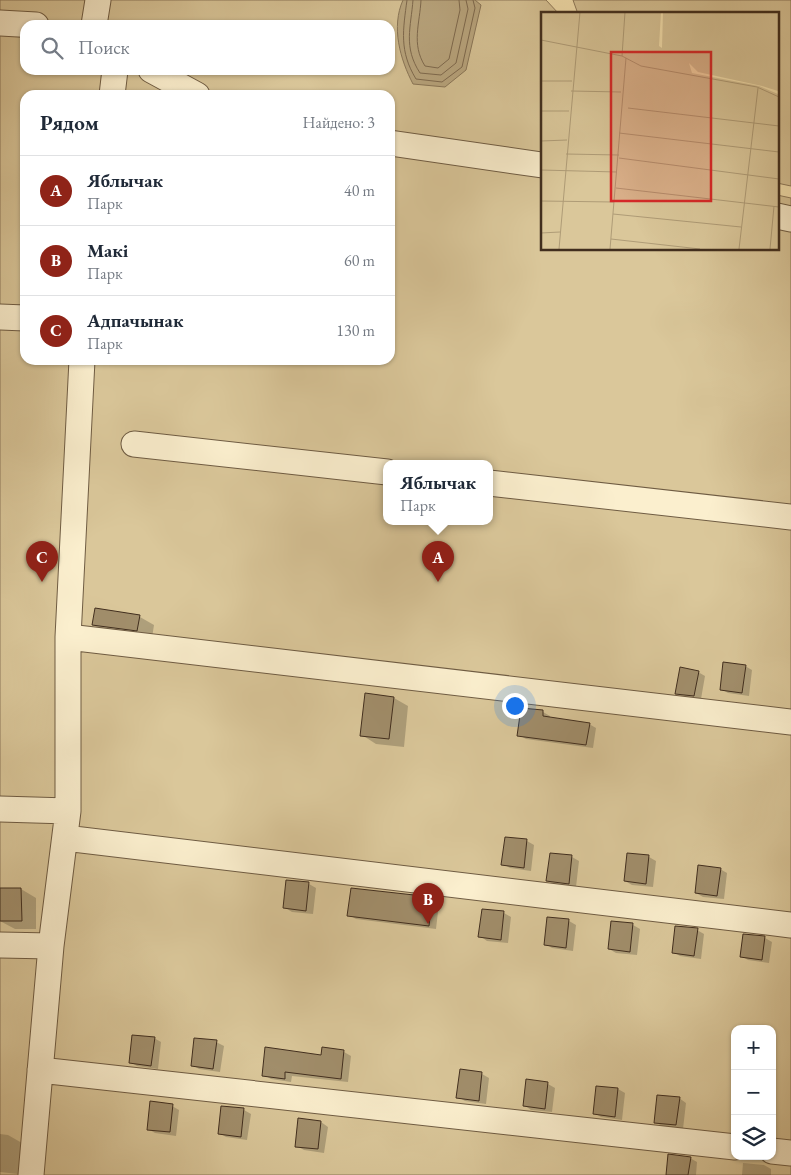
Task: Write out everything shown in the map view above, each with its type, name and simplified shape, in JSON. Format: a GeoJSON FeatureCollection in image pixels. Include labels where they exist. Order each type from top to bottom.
{"type":"FeatureCollection","features":[{"type":"Feature","properties":{"kind":"lane"},"geometry":{"type":"LineString","coordinates":[[95,20],[98,0]]}},
{"type":"Feature","properties":{"kind":"lane"},"geometry":{"type":"LineString","coordinates":[[0,23],[20,24]]}},
{"type":"Feature","properties":{"kind":"lane"},"geometry":{"type":"LineString","coordinates":[[113,90],[114,75]]}},
{"type":"Feature","properties":{"kind":"lane"},"geometry":{"type":"LineString","coordinates":[[160,75],[188,90]]}},
{"type":"Feature","properties":{"kind":"lane"},"geometry":{"type":"LineString","coordinates":[[395,143],[541,166]]}},
{"type":"Feature","properties":{"kind":"lane"},"geometry":{"type":"LineString","coordinates":[[778,216],[791,219]]}},
{"type":"Feature","properties":{"kind":"lane"},"geometry":{"type":"LineString","coordinates":[[0,317],[20,318]]}},
{"type":"Feature","properties":{"kind":"lane"},"geometry":{"type":"LineString","coordinates":[[32,1175],[51,946],[68,811],[68,637],[82,365]]}},
{"type":"Feature","properties":{"kind":"lane"},"geometry":{"type":"LineString","coordinates":[[134,444],[383,472]]}},
{"type":"Feature","properties":{"kind":"lane"},"geometry":{"type":"LineString","coordinates":[[493,483],[791,517]]}},
{"type":"Feature","properties":{"kind":"lane"},"geometry":{"type":"LineString","coordinates":[[68,637],[791,722]]}},
{"type":"Feature","properties":{"kind":"lane"},"geometry":{"type":"LineString","coordinates":[[0,808],[68,811]]}},
{"type":"Feature","properties":{"kind":"lane"},"geometry":{"type":"LineString","coordinates":[[65,838],[791,925]]}},
{"type":"Feature","properties":{"kind":"lane"},"geometry":{"type":"LineString","coordinates":[[0,945],[51,946]]}},
{"type":"Feature","properties":{"kind":"lane"},"geometry":{"type":"LineString","coordinates":[[40,1070],[731,1147]]}},
{"type":"Feature","properties":{"kind":"lane"},"geometry":{"type":"LineString","coordinates":[[776,1151],[791,1153]]}},
{"type":"Feature","properties":{"kind":"shaded area"},"geometry":{"type":"Polygon","coordinates":[[[0,0],[546,0],[557,12],[541,12],[541,250],[778,250],[778,195],[791,198],[791,1175],[0,1175],[0,0]]]}},
{"type":"Feature","properties":{"kind":"shaded area"},"geometry":{"type":"Polygon","coordinates":[[[573,0],[791,0],[791,186],[778,183],[778,12],[577,12],[573,0]]]}},
{"type":"Feature","properties":{"kind":"water"},"geometry":{"type":"Polygon","coordinates":[[[403,0],[475,0],[481,5],[466,70],[445,87],[413,84],[404,64],[397,32],[399,10],[403,0]]]}},
{"type":"Feature","properties":{"kind":"building"},"geometry":{"type":"Polygon","coordinates":[[[95,608],[140,615],[137,631],[92,625],[95,608]]]}},
{"type":"Feature","properties":{"kind":"building"},"geometry":{"type":"Polygon","coordinates":[[[723,662],[746,665],[742,693],[720,690],[723,662]]]}},
{"type":"Feature","properties":{"kind":"building"},"geometry":{"type":"Polygon","coordinates":[[[680,667],[699,671],[694,696],[675,694],[680,667]]]}},
{"type":"Feature","properties":{"kind":"building"},"geometry":{"type":"Polygon","coordinates":[[[365,693],[394,697],[389,739],[360,736],[365,693]]]}},
{"type":"Feature","properties":{"kind":"building"},"geometry":{"type":"Polygon","coordinates":[[[521,708],[543,710],[543,716],[590,723],[586,745],[517,736],[521,708]]]}},
{"type":"Feature","properties":{"kind":"building"},"geometry":{"type":"Polygon","coordinates":[[[505,837],[527,839],[524,868],[501,865],[505,837]]]}},
{"type":"Feature","properties":{"kind":"building"},"geometry":{"type":"Polygon","coordinates":[[[550,853],[572,855],[569,884],[546,881],[550,853]]]}},
{"type":"Feature","properties":{"kind":"building"},"geometry":{"type":"Polygon","coordinates":[[[627,853],[649,855],[646,884],[624,881],[627,853]]]}},
{"type":"Feature","properties":{"kind":"building"},"geometry":{"type":"Polygon","coordinates":[[[698,865],[721,868],[717,896],[695,893],[698,865]]]}},
{"type":"Feature","properties":{"kind":"building"},"geometry":{"type":"Polygon","coordinates":[[[286,880],[309,882],[306,911],[283,908],[286,880]]]}},
{"type":"Feature","properties":{"kind":"building"},"geometry":{"type":"Polygon","coordinates":[[[0,888],[21,888],[22,921],[0,921],[0,888]]]}},
{"type":"Feature","properties":{"kind":"building"},"geometry":{"type":"Polygon","coordinates":[[[351,888],[432,897],[429,926],[347,916],[351,888]]]}},
{"type":"Feature","properties":{"kind":"building"},"geometry":{"type":"Polygon","coordinates":[[[482,909],[504,911],[501,940],[478,937],[482,909]]]}},
{"type":"Feature","properties":{"kind":"building"},"geometry":{"type":"Polygon","coordinates":[[[547,917],[569,919],[566,948],[544,945],[547,917]]]}},
{"type":"Feature","properties":{"kind":"building"},"geometry":{"type":"Polygon","coordinates":[[[611,921],[633,923],[630,952],[608,949],[611,921]]]}},
{"type":"Feature","properties":{"kind":"building"},"geometry":{"type":"Polygon","coordinates":[[[675,926],[698,928],[694,956],[672,953],[675,926]]]}},
{"type":"Feature","properties":{"kind":"building"},"geometry":{"type":"Polygon","coordinates":[[[743,934],[765,936],[762,960],[740,957],[743,934]]]}},
{"type":"Feature","properties":{"kind":"building"},"geometry":{"type":"Polygon","coordinates":[[[132,1035],[155,1037],[151,1066],[129,1063],[132,1035]]]}},
{"type":"Feature","properties":{"kind":"building"},"geometry":{"type":"Polygon","coordinates":[[[194,1038],[217,1040],[213,1069],[191,1066],[194,1038]]]}},
{"type":"Feature","properties":{"kind":"building"},"geometry":{"type":"Polygon","coordinates":[[[265,1047],[321,1055],[322,1047],[344,1050],[341,1079],[285,1072],[285,1079],[262,1076],[265,1047]]]}},
{"type":"Feature","properties":{"kind":"building"},"geometry":{"type":"Polygon","coordinates":[[[460,1069],[482,1072],[479,1101],[456,1098],[460,1069]]]}},
{"type":"Feature","properties":{"kind":"building"},"geometry":{"type":"Polygon","coordinates":[[[526,1079],[548,1082],[545,1109],[523,1106],[526,1079]]]}},
{"type":"Feature","properties":{"kind":"building"},"geometry":{"type":"Polygon","coordinates":[[[596,1086],[618,1088],[615,1117],[593,1114],[596,1086]]]}},
{"type":"Feature","properties":{"kind":"building"},"geometry":{"type":"Polygon","coordinates":[[[657,1095],[680,1097],[676,1125],[654,1123],[657,1095]]]}},
{"type":"Feature","properties":{"kind":"building"},"geometry":{"type":"Polygon","coordinates":[[[150,1101],[173,1104],[170,1132],[147,1130],[150,1101]]]}},
{"type":"Feature","properties":{"kind":"building"},"geometry":{"type":"Polygon","coordinates":[[[221,1106],[244,1108],[241,1137],[218,1134],[221,1106]]]}},
{"type":"Feature","properties":{"kind":"building"},"geometry":{"type":"Polygon","coordinates":[[[298,1118],[321,1121],[318,1149],[295,1147],[298,1118]]]}},
{"type":"Feature","properties":{"kind":"building"},"geometry":{"type":"Polygon","coordinates":[[[668,1154],[691,1157],[688,1175],[666,1175],[668,1154]]]}},
{"type":"Feature","properties":{"kind":"place","name":"Адпачынак"},"geometry":{"type":"Point","coordinates":[42,582]}},
{"type":"Feature","properties":{"kind":"place","name":"Яблычак"},"geometry":{"type":"Point","coordinates":[438,582]}},
{"type":"Feature","properties":{"kind":"place","name":"Макі"},"geometry":{"type":"Point","coordinates":[428,924]}}]}
